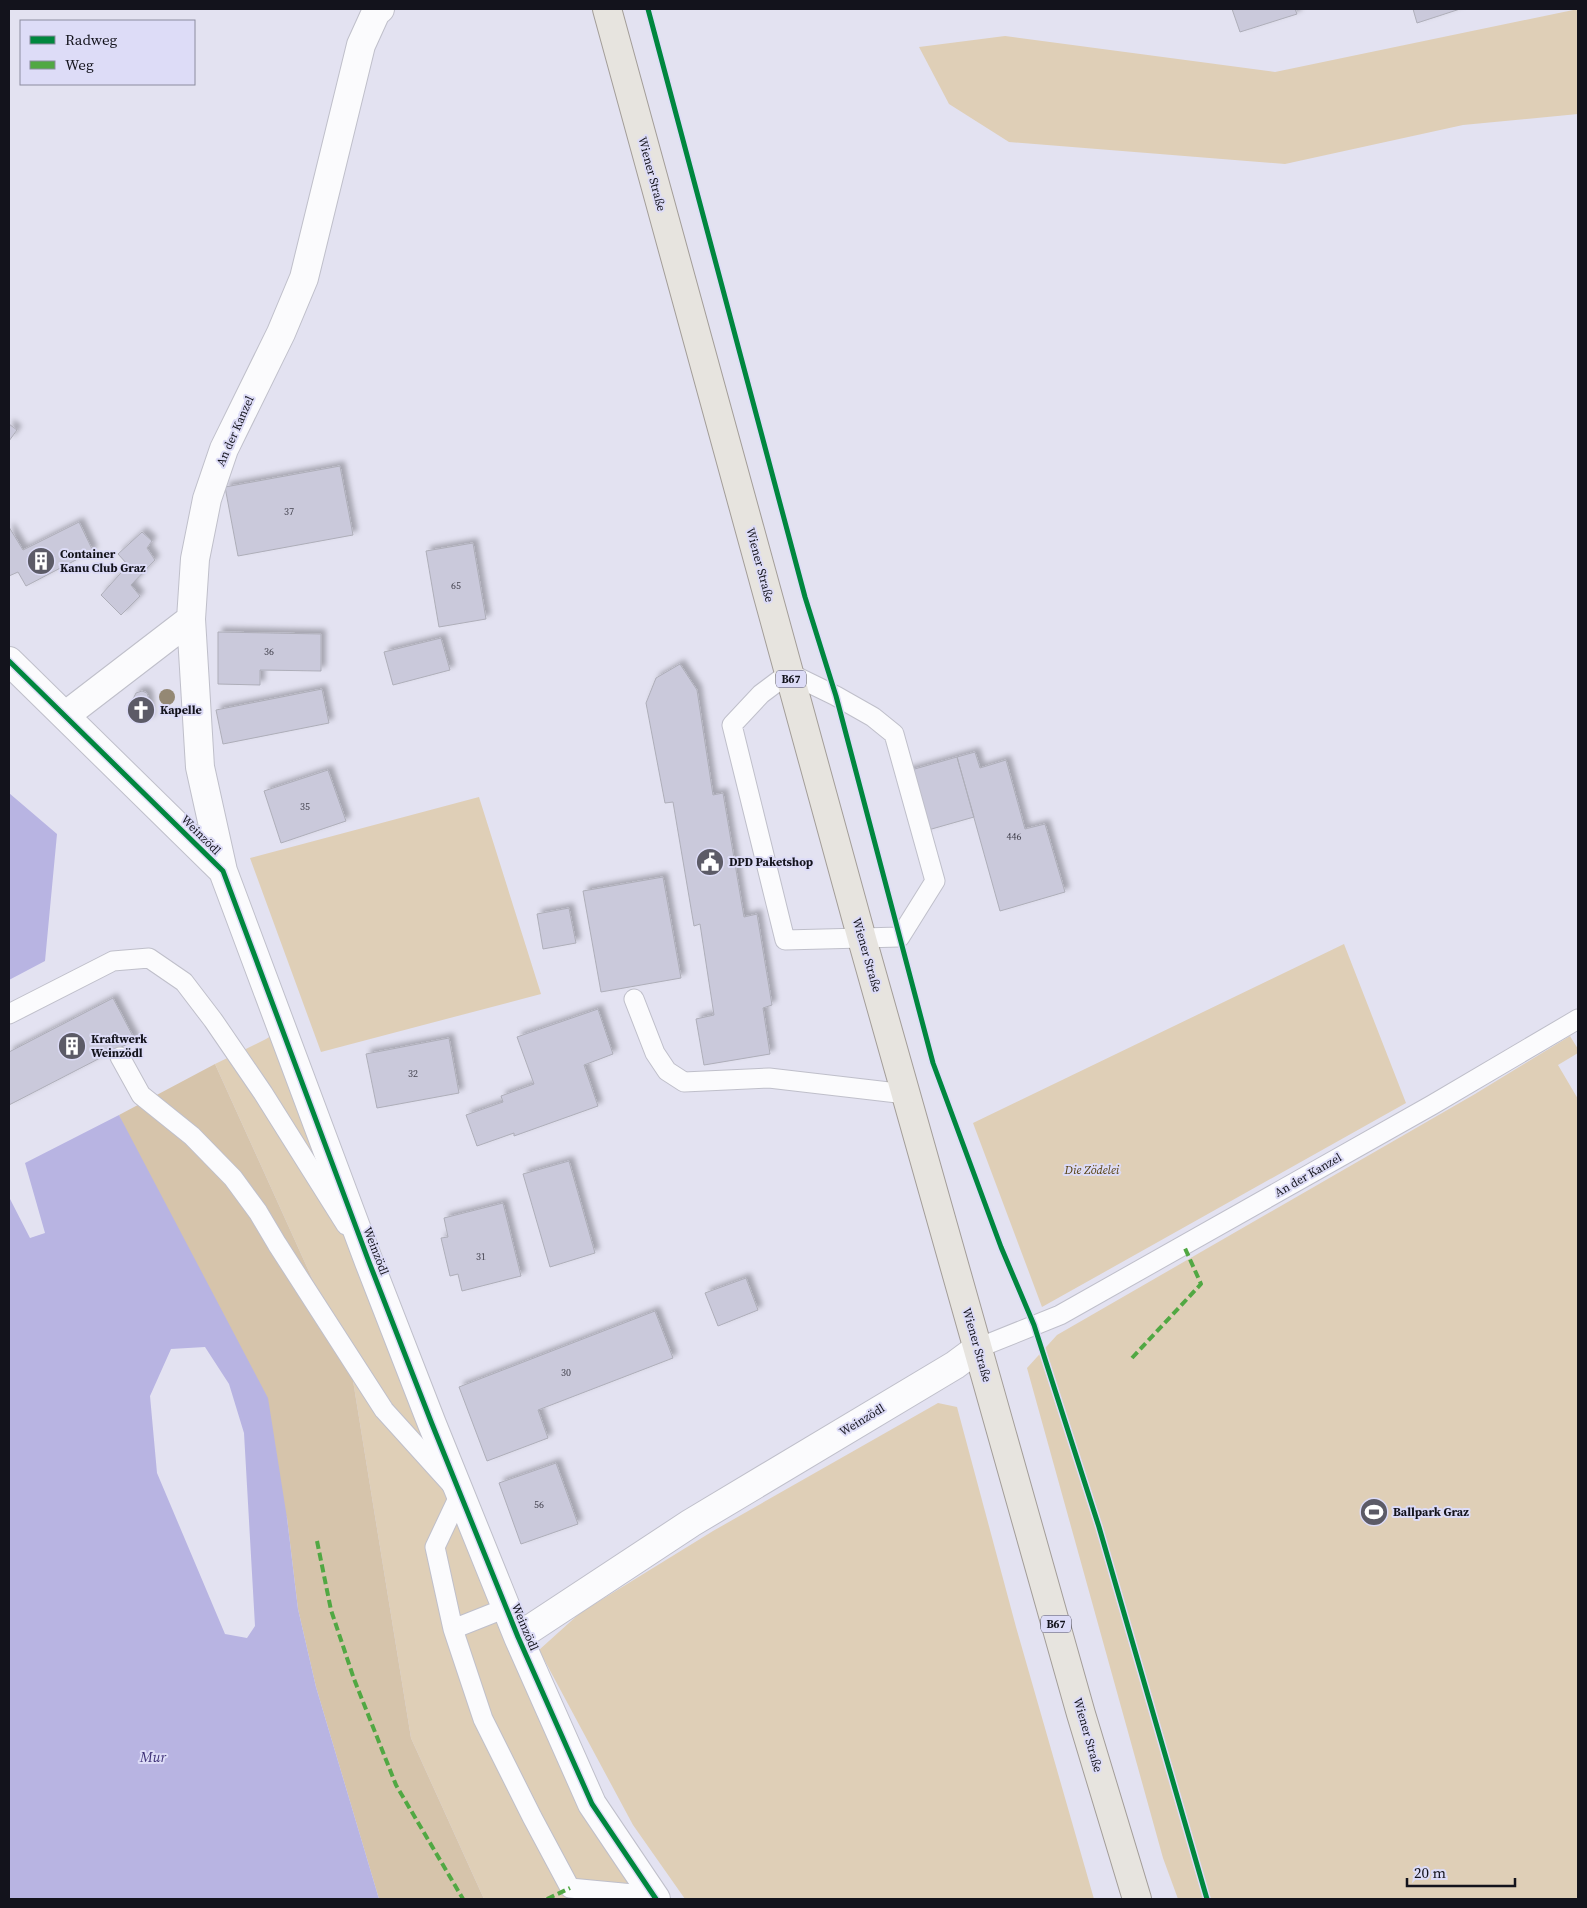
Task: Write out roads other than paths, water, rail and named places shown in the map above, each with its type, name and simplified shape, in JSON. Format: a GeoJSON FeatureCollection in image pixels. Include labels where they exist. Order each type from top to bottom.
{"type":"FeatureCollection","features":[{"type":"Feature","properties":{"kind":"main road","name":"Wiener Straße"},"geometry":{"type":"LineString","coordinates":[[607,9],[862,939],[1081,1714],[1137,1899]]}},
{"type":"Feature","properties":{"kind":"street","name":"An der Kanzel"},"geometry":{"type":"LineString","coordinates":[[223,871],[200,767],[191,619],[195,559],[207,500],[224,449],[281,333],[304,278],[361,45],[376,12],[380,9]]}},
{"type":"Feature","properties":{"kind":"street"},"geometry":{"type":"LineString","coordinates":[[66,716],[191,619]]}},
{"type":"Feature","properties":{"kind":"street","name":"Weinzödl"},"geometry":{"type":"LineString","coordinates":[[9,660],[223,871],[369,1262],[518,1637],[592,1804],[655,1897]]}},
{"type":"Feature","properties":{"kind":"street","name":"Weinzödl"},"geometry":{"type":"LineString","coordinates":[[518,1637],[690,1523],[955,1365],[978,1348]]}},
{"type":"Feature","properties":{"kind":"lane"},"geometry":{"type":"LineString","coordinates":[[789,673],[836,696],[873,718],[894,734],[935,882],[900,937],[862,939],[820,938],[785,940],[732,725],[761,694],[789,673]]}},
{"type":"Feature","properties":{"kind":"lane"},"geometry":{"type":"LineString","coordinates":[[9,1014],[113,961],[149,958],[184,982],[213,1020],[263,1094],[369,1262]]}},
{"type":"Feature","properties":{"kind":"lane"},"geometry":{"type":"LineString","coordinates":[[634,999],[655,1053],[667,1071],[684,1082],[769,1078],[906,1094]]}},
{"type":"Feature","properties":{"kind":"lane","name":"An der Kanzel"},"geometry":{"type":"LineString","coordinates":[[978,1348],[1060,1316],[1432,1105],[1578,1019]]}},
{"type":"Feature","properties":{"kind":"lane"},"geometry":{"type":"LineString","coordinates":[[120,1057],[142,1095],[192,1136],[233,1178],[258,1212],[384,1410],[460,1494],[435,1548],[453,1629],[483,1719],[570,1888],[655,1897]]}},
{"type":"Feature","properties":{"kind":"lane"},"geometry":{"type":"LineString","coordinates":[[453,1629],[506,1608]]}},
{"type":"Feature","properties":{"kind":"water"},"geometry":{"type":"Polygon","coordinates":[[[9,793],[57,834],[45,961],[9,980],[9,793]]]}},
{"type":"Feature","properties":{"kind":"water","name":"Mur"},"geometry":{"type":"Polygon","coordinates":[[[119,1115],[268,1398],[287,1518],[298,1609],[316,1687],[379,1899],[9,1899],[9,1197],[30,1238],[45,1233],[25,1163],[119,1115]],[[205,1347],[171,1349],[150,1396],[157,1473],[225,1634],[247,1638],[255,1626],[244,1433],[229,1384],[205,1347]]]}},
{"type":"Feature","properties":{"kind":"place","name":"Container Kanu Club Graz"},"geometry":{"type":"Point","coordinates":[41,561]}},
{"type":"Feature","properties":{"kind":"place","name":"Kapelle"},"geometry":{"type":"Point","coordinates":[141,710]}},
{"type":"Feature","properties":{"kind":"place","name":"DPD Paketshop"},"geometry":{"type":"Point","coordinates":[710,862]}},
{"type":"Feature","properties":{"kind":"place","name":"Kraftwerk Weinzödl"},"geometry":{"type":"Point","coordinates":[72,1046]}},
{"type":"Feature","properties":{"kind":"place","name":"Ballpark Graz"},"geometry":{"type":"Point","coordinates":[1374,1512]}},
{"type":"Feature","properties":{"kind":"park label","name":"Die Zödelei"},"geometry":{"type":"Point","coordinates":[1092,1170]}}]}
